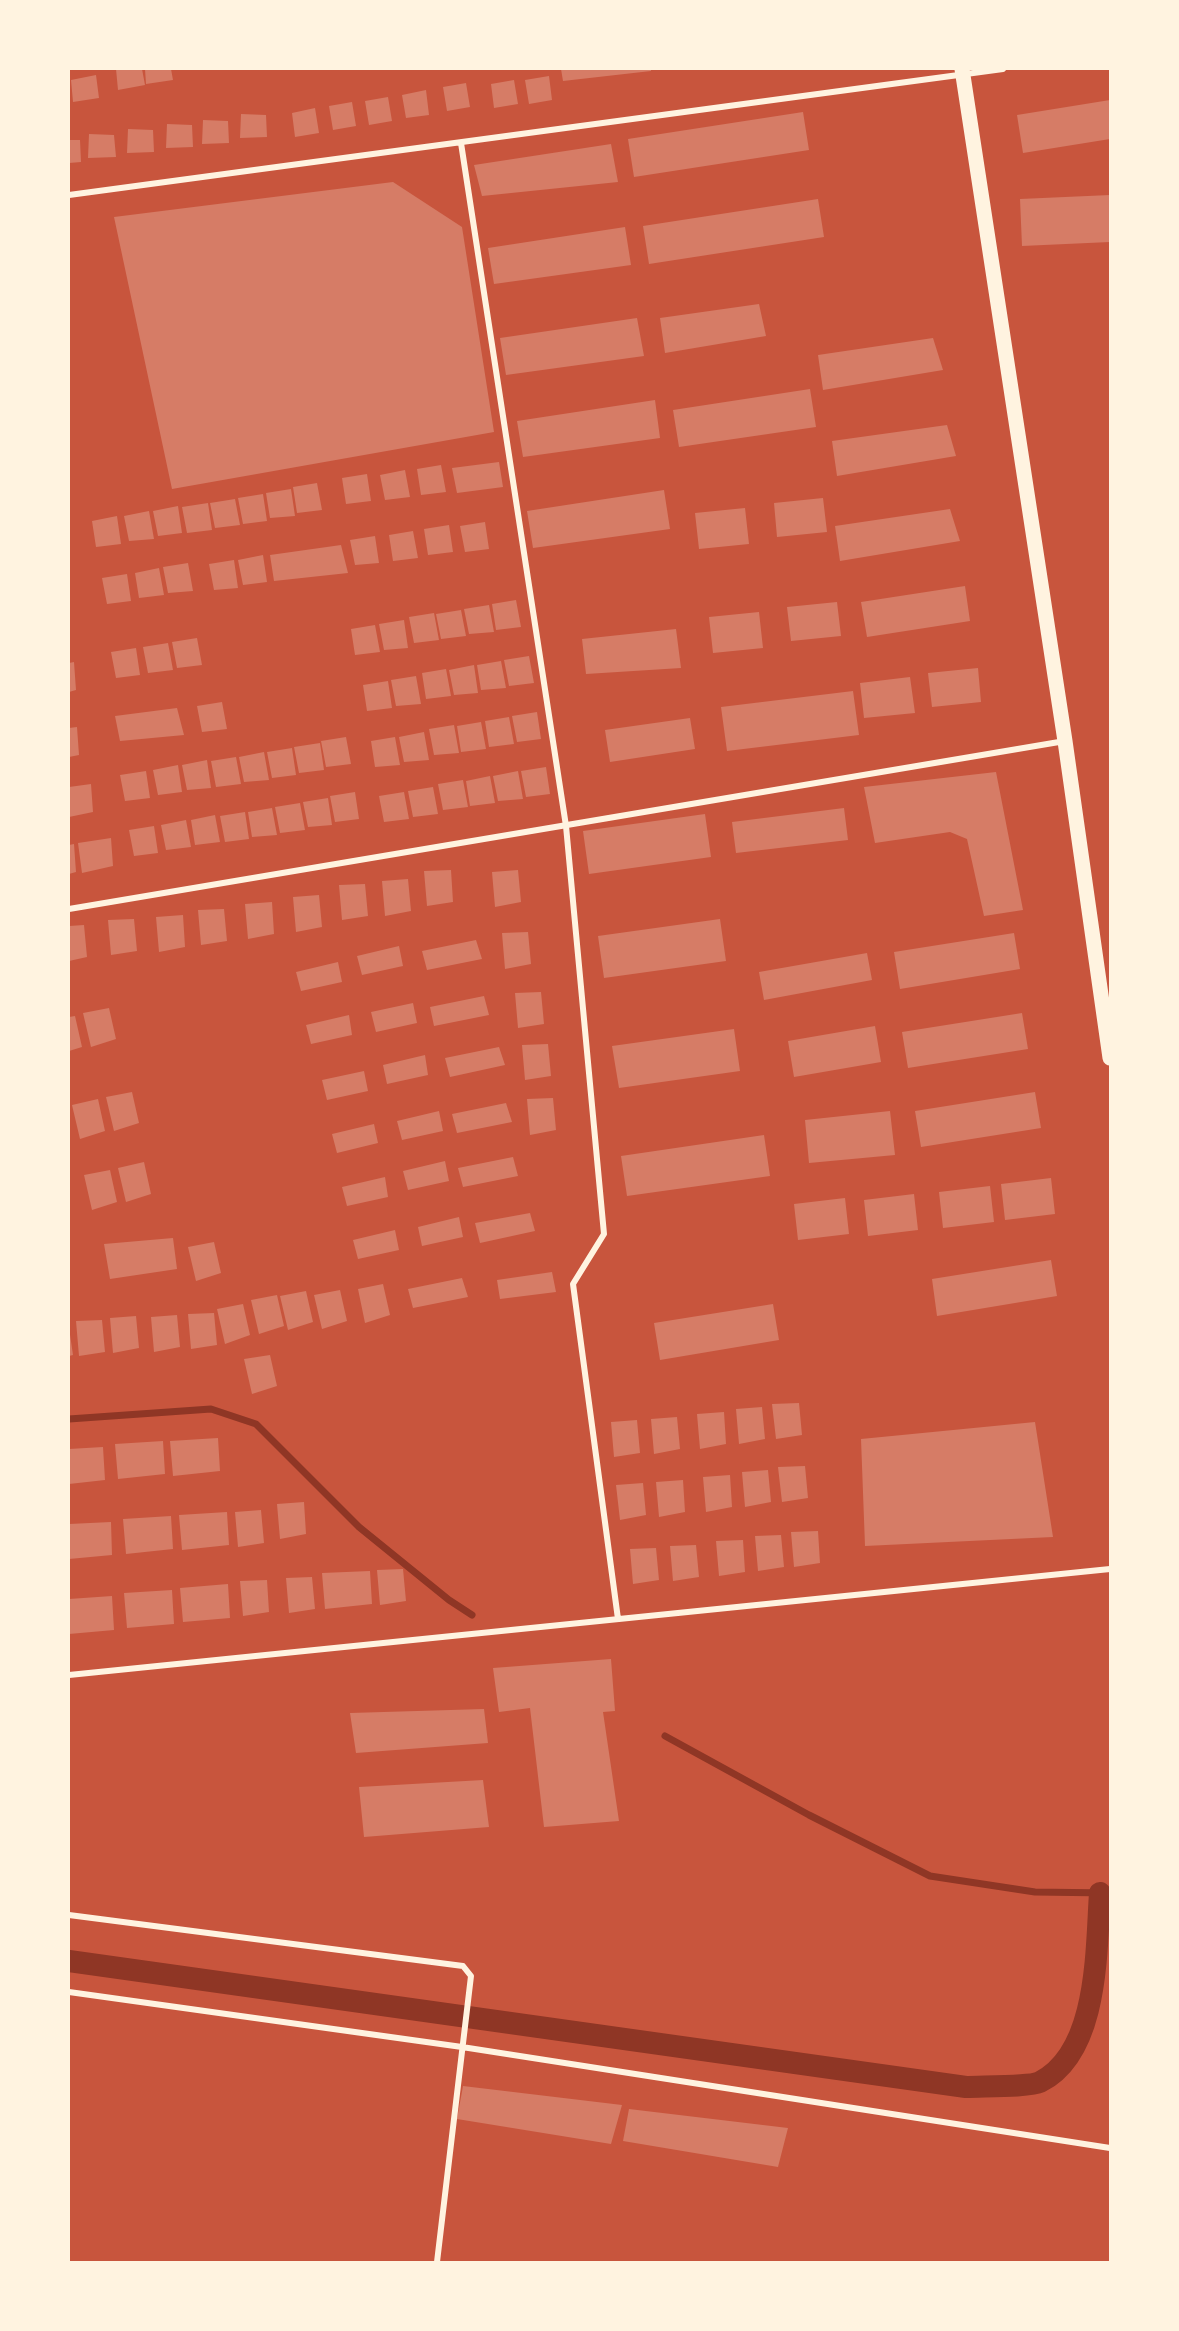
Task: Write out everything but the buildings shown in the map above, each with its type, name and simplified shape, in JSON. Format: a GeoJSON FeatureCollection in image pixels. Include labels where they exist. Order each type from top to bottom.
{"type":"FeatureCollection","features":[{"type":"Feature","properties":{"kind":"main road"},"geometry":{"type":"LineString","coordinates":[[962,72],[1106,1007],[1110,1058]]}},
{"type":"Feature","properties":{"kind":"street"},"geometry":{"type":"LineString","coordinates":[[69,195],[461,143],[962,72],[1003,69]]}},
{"type":"Feature","properties":{"kind":"street"},"geometry":{"type":"LineString","coordinates":[[461,143],[566,826],[604,1234],[573,1284],[618,1619]]}},
{"type":"Feature","properties":{"kind":"street"},"geometry":{"type":"LineString","coordinates":[[69,909],[1065,741]]}},
{"type":"Feature","properties":{"kind":"street"},"geometry":{"type":"LineString","coordinates":[[69,1675],[1110,1569]]}},
{"type":"Feature","properties":{"kind":"street"},"geometry":{"type":"LineString","coordinates":[[69,1915],[463,1966],[471,1976],[437,2262]]}},
{"type":"Feature","properties":{"kind":"street"},"geometry":{"type":"LineString","coordinates":[[69,1992],[462,2047],[1110,2148]]}},
{"type":"Feature","properties":{"kind":"waterway"},"geometry":{"type":"LineString","coordinates":[[69,1419],[211,1409],[256,1424],[359,1527],[449,1600],[472,1615]]}},
{"type":"Feature","properties":{"kind":"waterway"},"geometry":{"type":"LineString","coordinates":[[665,1736],[809,1815],[930,1876],[1035,1892],[1110,1893]]}},
{"type":"Feature","properties":{"kind":"waterway"},"geometry":{"type":"LineString","coordinates":[[69,1961],[966,2087],[1016,2086],[1040,2082],[1059,2068],[1074,2048],[1091,1998],[1100,1893]]}}]}
